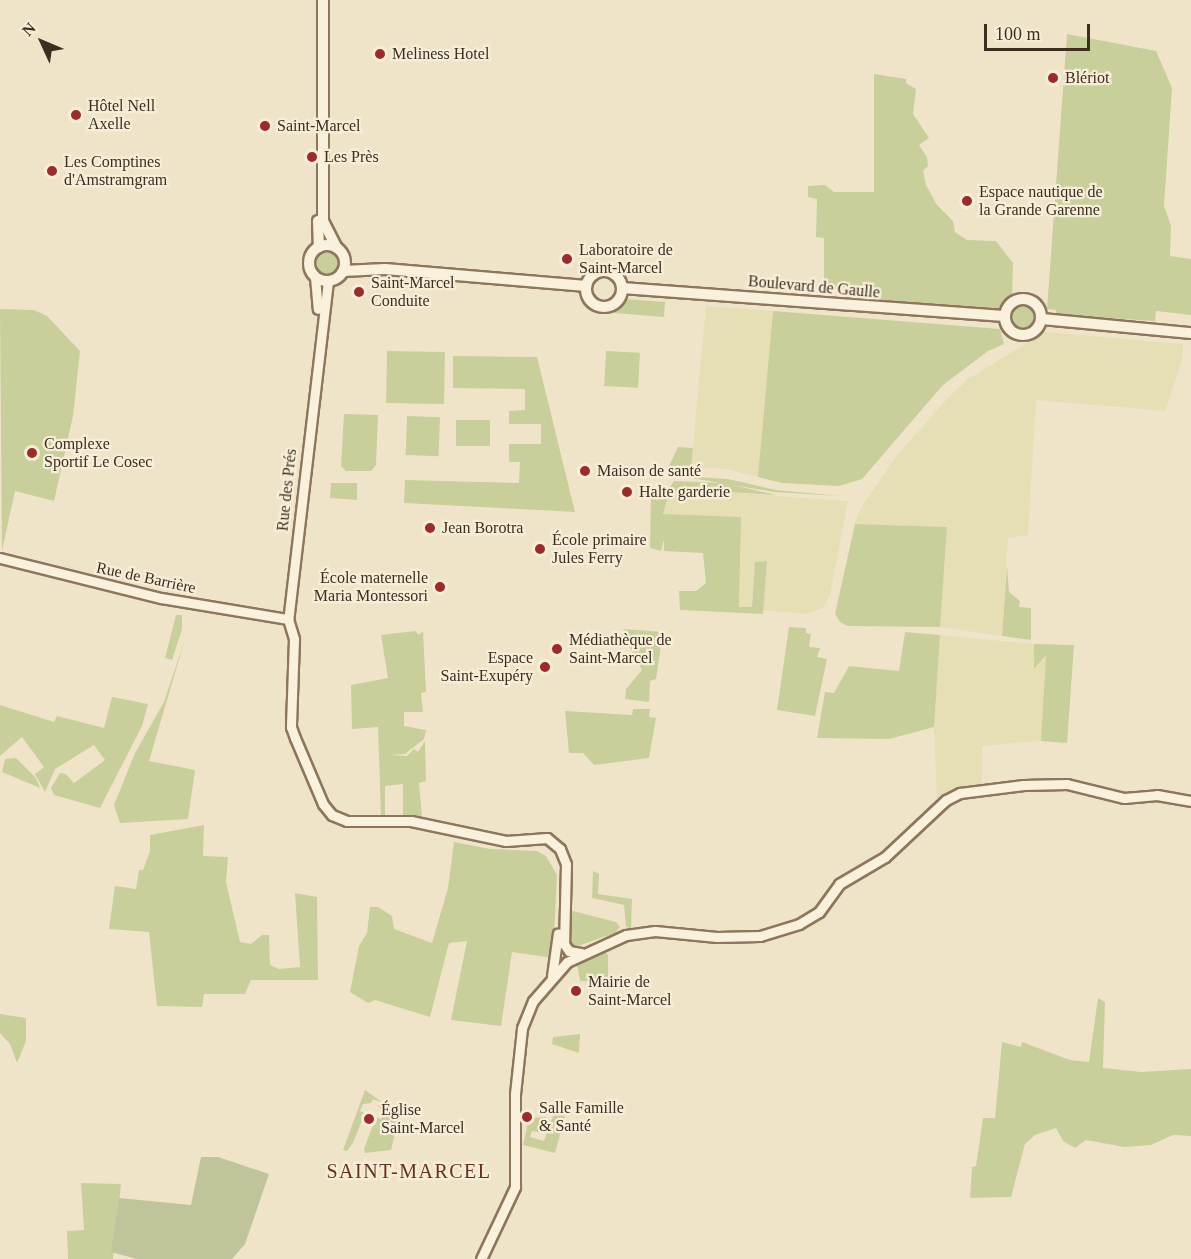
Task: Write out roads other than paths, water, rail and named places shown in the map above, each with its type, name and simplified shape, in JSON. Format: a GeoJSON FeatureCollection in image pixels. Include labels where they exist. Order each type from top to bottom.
{"type":"FeatureCollection","features":[{"type":"Feature","properties":{"kind":"main road"},"geometry":{"type":"LineString","coordinates":[[323,0],[319,247],[309,260],[315,277],[328,281],[343,271],[385,269]]}},
{"type":"Feature","properties":{"kind":"main road"},"geometry":{"type":"LineString","coordinates":[[322,78],[324,222],[336,248],[344,258],[351,263],[385,269],[586,286]]}},
{"type":"Feature","properties":{"kind":"main road"},"geometry":{"type":"LineString","coordinates":[[319,247],[336,248]]}},
{"type":"Feature","properties":{"kind":"main road"},"geometry":{"type":"LineString","coordinates":[[343,271],[344,258]]}},
{"type":"Feature","properties":{"kind":"main road"},"geometry":{"type":"LineString","coordinates":[[606,271],[618,279],[622,288],[618,300],[604,307],[591,302],[586,286],[591,276],[606,271]]}},
{"type":"Feature","properties":{"kind":"main road","name":"Boulevard de Gaulle"},"geometry":{"type":"LineString","coordinates":[[622,288],[1004,316]]}},
{"type":"Feature","properties":{"kind":"main road"},"geometry":{"type":"LineString","coordinates":[[1023,299],[1038,306],[1042,319],[1035,332],[1020,336],[1007,327],[1004,316],[1009,306],[1023,299]]}},
{"type":"Feature","properties":{"kind":"main road"},"geometry":{"type":"LineString","coordinates":[[1042,319],[1191,333]]}},
{"type":"Feature","properties":{"kind":"main road"},"geometry":{"type":"LineString","coordinates":[[1141,327],[1191,327]]}},
{"type":"Feature","properties":{"kind":"street","name":"Rue des Prés"},"geometry":{"type":"LineString","coordinates":[[315,277],[318,344]]}},
{"type":"Feature","properties":{"kind":"street","name":"Rue des Prés"},"geometry":{"type":"LineString","coordinates":[[328,281],[318,344],[288,619],[294,639],[291,727],[323,804],[332,814],[361,823],[411,821],[490,839],[533,839]]}},
{"type":"Feature","properties":{"kind":"street","name":"Rue de Barrière"},"geometry":{"type":"LineString","coordinates":[[0,558],[161,598],[288,619]]}},
{"type":"Feature","properties":{"kind":"street"},"geometry":{"type":"LineString","coordinates":[[481,1259],[515,1187],[515,1108],[522,1028],[533,1002],[567,962],[581,953],[626,935],[655,931],[717,937],[760,936],[799,924],[819,912],[839,884],[885,856],[946,800],[960,793],[1023,785],[1067,784],[1124,798],[1157,795],[1191,801]]}},
{"type":"Feature","properties":{"kind":"street"},"geometry":{"type":"LineString","coordinates":[[533,839],[547,838],[564,855],[562,938],[569,951],[581,953]]}},
{"type":"Feature","properties":{"kind":"street"},"geometry":{"type":"LineString","coordinates":[[533,839],[553,851],[560,868],[557,951],[552,978]]}},
{"type":"Feature","properties":{"kind":"street"},"geometry":{"type":"LineString","coordinates":[[557,951],[567,962]]}},
{"type":"Feature","properties":{"kind":"place","name":"Meliness Hotel"},"geometry":{"type":"Point","coordinates":[380,54]}},
{"type":"Feature","properties":{"kind":"place","name":"Blériot"},"geometry":{"type":"Point","coordinates":[1053,78]}},
{"type":"Feature","properties":{"kind":"place","name":"Hôtel Nell Axelle"},"geometry":{"type":"Point","coordinates":[76,115]}},
{"type":"Feature","properties":{"kind":"place","name":"Saint-Marcel"},"geometry":{"type":"Point","coordinates":[265,126]}},
{"type":"Feature","properties":{"kind":"place","name":"Les Près"},"geometry":{"type":"Point","coordinates":[312,157]}},
{"type":"Feature","properties":{"kind":"place","name":"Les Comptines d'Amstramgram"},"geometry":{"type":"Point","coordinates":[52,171]}},
{"type":"Feature","properties":{"kind":"place","name":"Espace nautique de la Grande Garenne"},"geometry":{"type":"Point","coordinates":[967,201]}},
{"type":"Feature","properties":{"kind":"place","name":"Laboratoire de Saint-Marcel"},"geometry":{"type":"Point","coordinates":[567,259]}},
{"type":"Feature","properties":{"kind":"place","name":"Saint-Marcel Conduite"},"geometry":{"type":"Point","coordinates":[359,292]}},
{"type":"Feature","properties":{"kind":"place","name":"Complexe Sportif Le Cosec"},"geometry":{"type":"Point","coordinates":[32,453]}},
{"type":"Feature","properties":{"kind":"place","name":"Maison de santé"},"geometry":{"type":"Point","coordinates":[585,471]}},
{"type":"Feature","properties":{"kind":"place","name":"Halte garderie"},"geometry":{"type":"Point","coordinates":[627,492]}},
{"type":"Feature","properties":{"kind":"place","name":"Jean Borotra"},"geometry":{"type":"Point","coordinates":[430,528]}},
{"type":"Feature","properties":{"kind":"place","name":"École primaire Jules Ferry"},"geometry":{"type":"Point","coordinates":[540,549]}},
{"type":"Feature","properties":{"kind":"place","name":"École maternelle Maria Montessori"},"geometry":{"type":"Point","coordinates":[440,587]}},
{"type":"Feature","properties":{"kind":"place","name":"Médiathèque de Saint-Marcel"},"geometry":{"type":"Point","coordinates":[557,649]}},
{"type":"Feature","properties":{"kind":"place","name":"Espace Saint-Exupéry"},"geometry":{"type":"Point","coordinates":[545,667]}},
{"type":"Feature","properties":{"kind":"place","name":"Mairie de Saint-Marcel"},"geometry":{"type":"Point","coordinates":[576,991]}},
{"type":"Feature","properties":{"kind":"place","name":"Salle Famille & Santé"},"geometry":{"type":"Point","coordinates":[527,1117]}},
{"type":"Feature","properties":{"kind":"place","name":"Église Saint-Marcel"},"geometry":{"type":"Point","coordinates":[369,1119]}},
{"type":"Feature","properties":{"kind":"district","name":"SAINT-MARCEL"},"geometry":{"type":"Point","coordinates":[409,1171]}}]}
